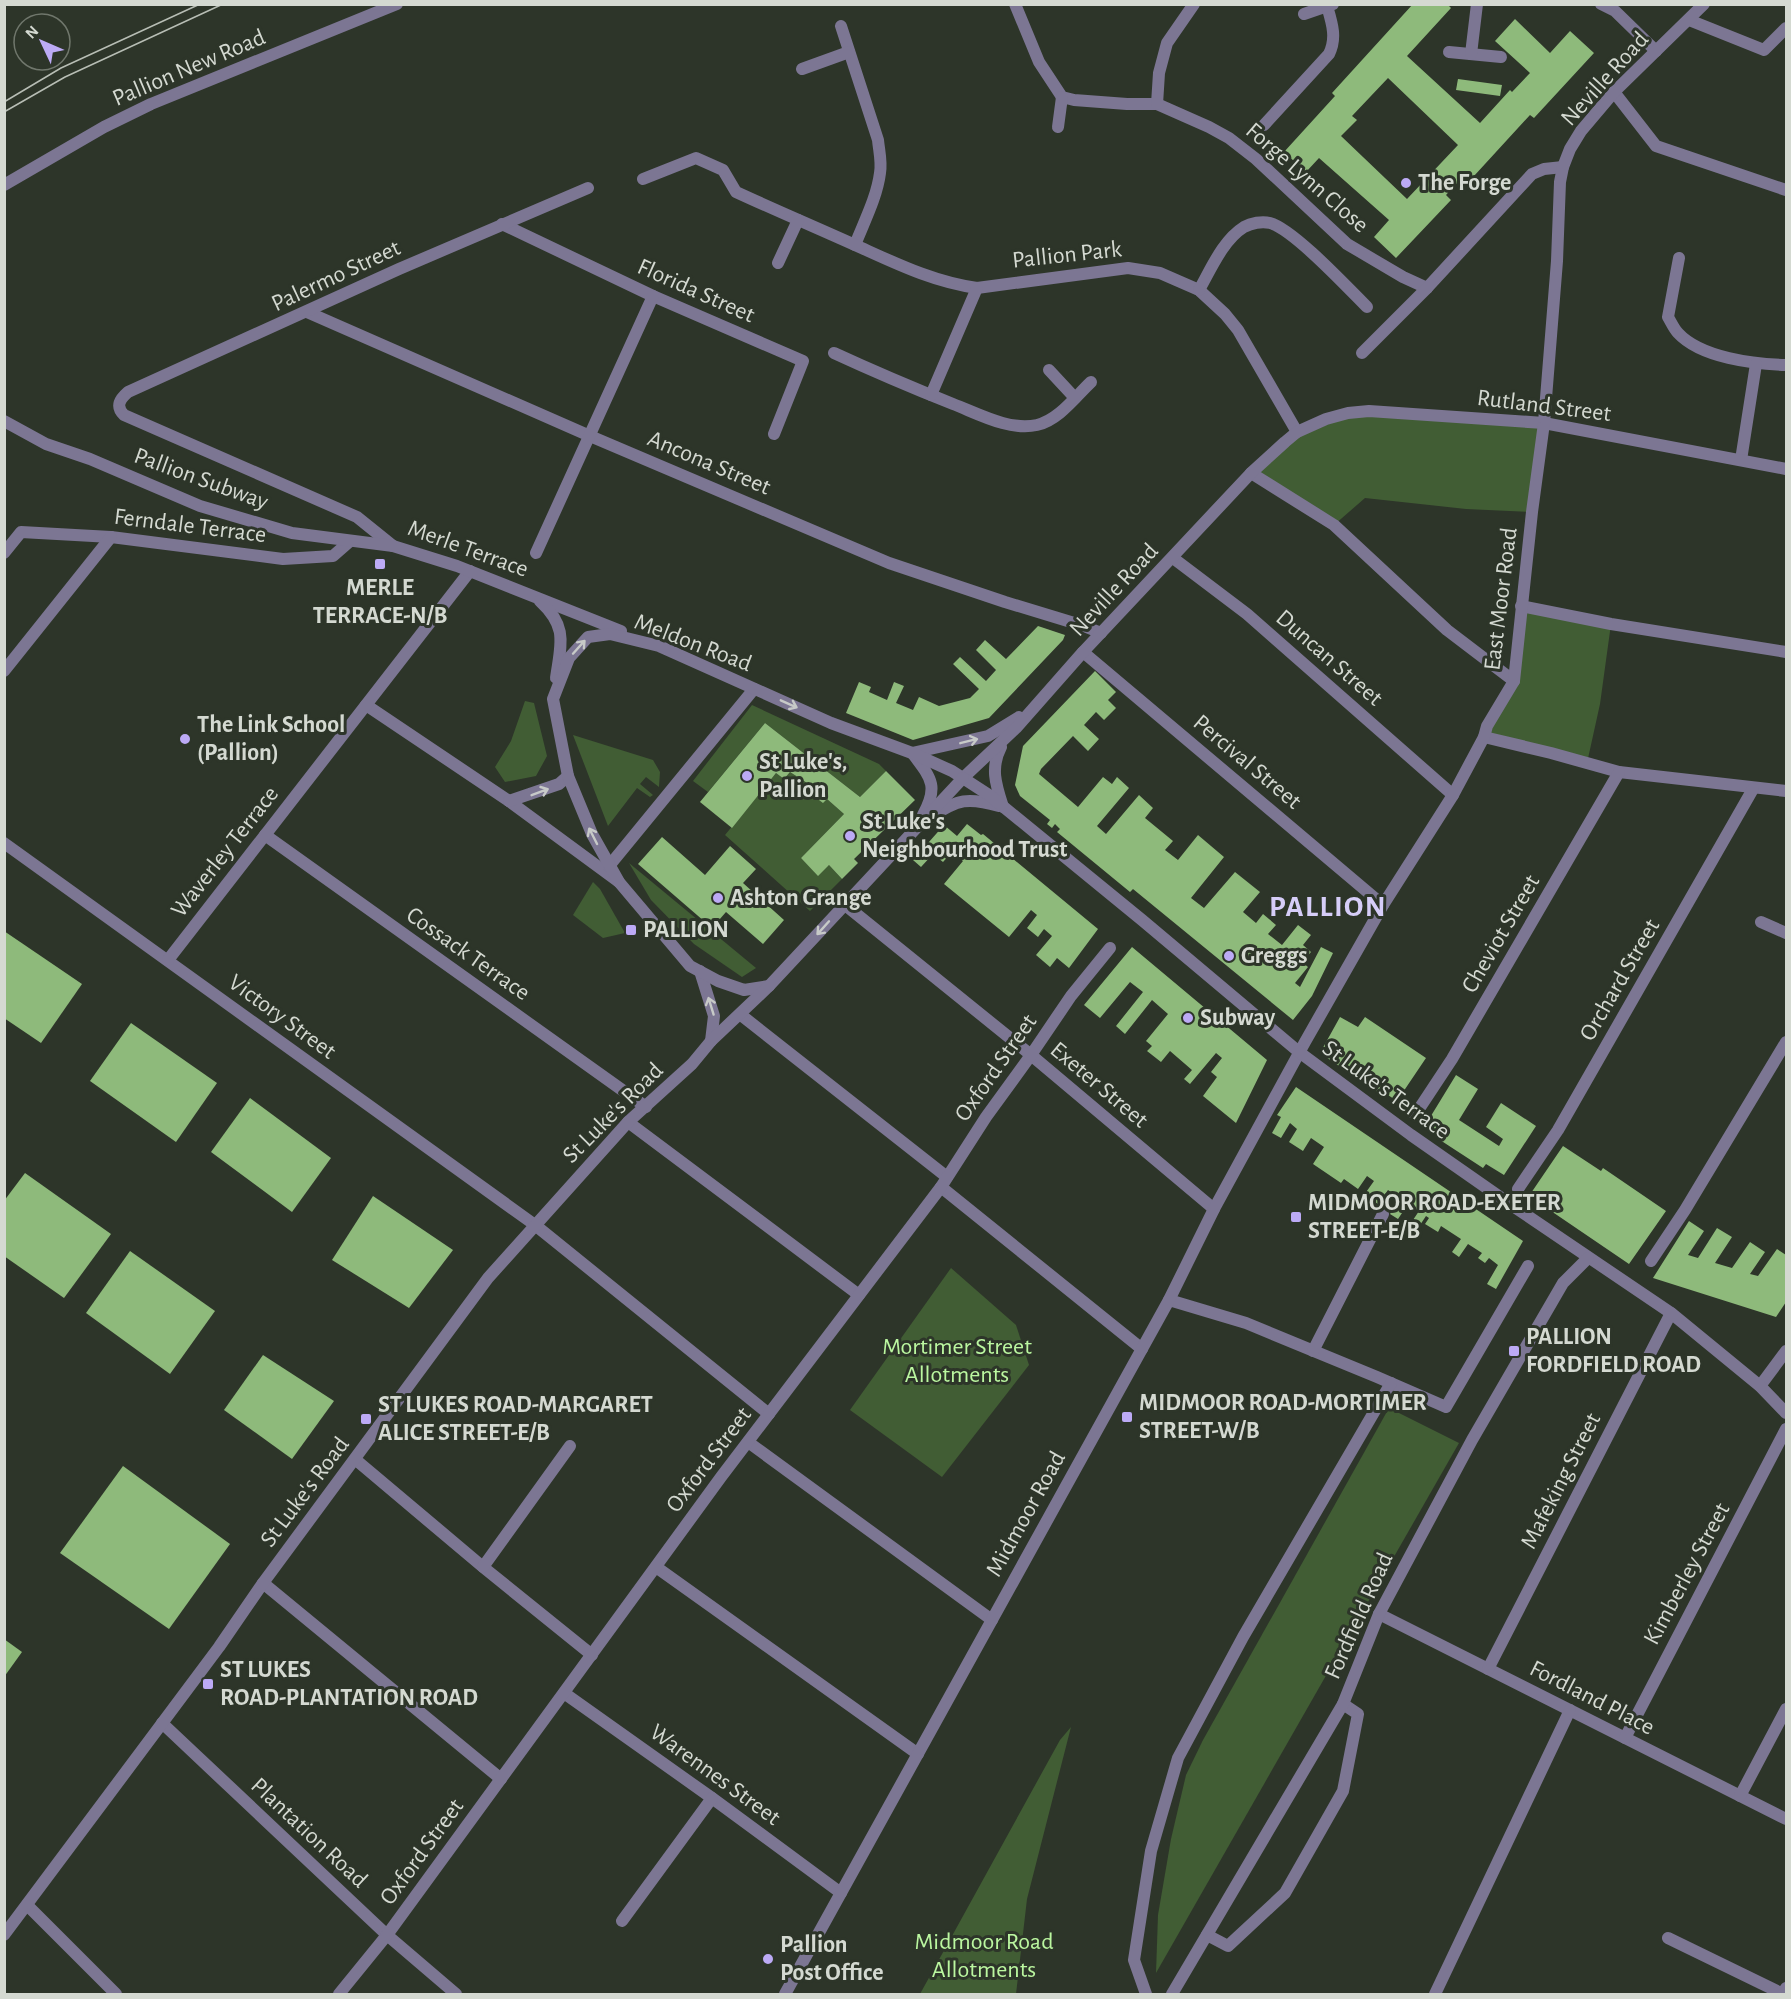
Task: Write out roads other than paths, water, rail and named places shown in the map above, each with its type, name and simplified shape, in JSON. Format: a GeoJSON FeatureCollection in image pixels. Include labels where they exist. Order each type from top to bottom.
{"type":"FeatureCollection","features":[{"type":"Feature","properties":{"kind":"street","name":"Pallion New Road"},"geometry":{"type":"LineString","coordinates":[[4,185],[104,127],[150,104],[397,4]]}},
{"type":"Feature","properties":{"kind":"street"},"geometry":{"type":"LineString","coordinates":[[1015,4],[1039,62],[1062,97],[1058,126]]}},
{"type":"Feature","properties":{"kind":"street"},"geometry":{"type":"LineString","coordinates":[[1157,104],[1162,56],[1167,43],[1194,4]]}},
{"type":"Feature","properties":{"kind":"street"},"geometry":{"type":"LineString","coordinates":[[1471,54],[1477,4]]}},
{"type":"Feature","properties":{"kind":"street","name":"Neville Road"},"geometry":{"type":"LineString","coordinates":[[1563,167],[1581,131],[1614,92],[1704,4]]}},
{"type":"Feature","properties":{"kind":"street"},"geometry":{"type":"LineString","coordinates":[[1264,125],[1329,54],[1333,45],[1330,5],[1304,14]]}},
{"type":"Feature","properties":{"kind":"street"},"geometry":{"type":"LineString","coordinates":[[1604,5],[1615,11],[1656,51]]}},
{"type":"Feature","properties":{"kind":"street"},"geometry":{"type":"LineString","coordinates":[[1689,20],[1764,50],[1786,27]]}},
{"type":"Feature","properties":{"kind":"street"},"geometry":{"type":"LineString","coordinates":[[841,26],[878,140],[880,159],[880,173],[875,193],[855,245]]}},
{"type":"Feature","properties":{"kind":"street"},"geometry":{"type":"LineString","coordinates":[[802,69],[849,52]]}},
{"type":"Feature","properties":{"kind":"street"},"geometry":{"type":"LineString","coordinates":[[1449,52],[1501,57]]}},
{"type":"Feature","properties":{"kind":"street"},"geometry":{"type":"LineString","coordinates":[[1614,92],[1656,146],[1786,190]]}},
{"type":"Feature","properties":{"kind":"street","name":"Forge Lynn Close"},"geometry":{"type":"LineString","coordinates":[[1062,97],[1127,104],[1157,104],[1209,127],[1229,138],[1279,179],[1347,243],[1403,277],[1427,288]]}},
{"type":"Feature","properties":{"kind":"street","name":"Pallion Park"},"geometry":{"type":"LineString","coordinates":[[644,179],[696,158],[723,170],[735,192],[894,263],[937,280],[977,288],[1128,268],[1160,273],[1199,290],[1226,314],[1238,330],[1297,432]]}},
{"type":"Feature","properties":{"kind":"street"},"geometry":{"type":"LineString","coordinates":[[1362,353],[1427,288],[1532,174],[1544,169],[1563,167]]}},
{"type":"Feature","properties":{"kind":"street","name":"East Moor Road"},"geometry":{"type":"LineString","coordinates":[[1299,1052],[1383,905],[1453,795],[1484,737],[1487,726],[1514,681],[1521,606],[1545,423],[1557,261],[1560,182],[1563,167]]}},
{"type":"Feature","properties":{"kind":"street","name":"Palermo Street"},"geometry":{"type":"LineString","coordinates":[[124,415],[120,411],[119,404],[128,392],[502,224],[588,188]]}},
{"type":"Feature","properties":{"kind":"street"},"geometry":{"type":"LineString","coordinates":[[778,263],[798,220]]}},
{"type":"Feature","properties":{"kind":"street"},"geometry":{"type":"LineString","coordinates":[[1199,290],[1234,234],[1245,226],[1258,222],[1271,223],[1294,236],[1367,307]]}},
{"type":"Feature","properties":{"kind":"street","name":"Florida Street"},"geometry":{"type":"LineString","coordinates":[[502,224],[653,296],[803,361],[774,434]]}},
{"type":"Feature","properties":{"kind":"street"},"geometry":{"type":"LineString","coordinates":[[1679,258],[1668,317],[1676,332],[1692,345],[1712,352],[1756,364],[1786,365]]}},
{"type":"Feature","properties":{"kind":"street"},"geometry":{"type":"LineString","coordinates":[[931,395],[977,288]]}},
{"type":"Feature","properties":{"kind":"street"},"geometry":{"type":"LineString","coordinates":[[536,553],[653,296]]}},
{"type":"Feature","properties":{"kind":"street","name":"Ancona Street"},"geometry":{"type":"LineString","coordinates":[[308,312],[590,436],[889,563],[1101,633]]}},
{"type":"Feature","properties":{"kind":"street"},"geometry":{"type":"LineString","coordinates":[[834,353],[1002,423],[1024,426],[1040,424],[1055,416],[1091,382]]}},
{"type":"Feature","properties":{"kind":"street"},"geometry":{"type":"LineString","coordinates":[[1741,460],[1756,364]]}},
{"type":"Feature","properties":{"kind":"street"},"geometry":{"type":"LineString","coordinates":[[1049,370],[1075,398]]}},
{"type":"Feature","properties":{"kind":"street","name":"Rutland Street"},"geometry":{"type":"LineString","coordinates":[[1297,432],[1326,419],[1348,413],[1390,411],[1545,423],[1786,469]]}},
{"type":"Feature","properties":{"kind":"street","name":"Merle Terrace"},"geometry":{"type":"LineString","coordinates":[[124,415],[357,517],[393,546],[470,571],[535,596],[549,609],[561,629],[553,699]]}},
{"type":"Feature","properties":{"kind":"street","name":"Pallion Subway"},"geometry":{"type":"LineString","coordinates":[[4,421],[46,444],[90,459],[200,506],[292,533],[393,546]]}},
{"type":"Feature","properties":{"kind":"street","name":"Neville Road"},"geometry":{"type":"LineString","coordinates":[[963,778],[1006,738],[1083,652],[1251,473],[1297,432]]}},
{"type":"Feature","properties":{"kind":"street"},"geometry":{"type":"LineString","coordinates":[[1251,473],[1334,525],[1447,630],[1514,681]]}},
{"type":"Feature","properties":{"kind":"street","name":"Ferndale Terrace"},"geometry":{"type":"LineString","coordinates":[[4,553],[21,532],[111,537],[283,559],[333,556],[349,542]]}},
{"type":"Feature","properties":{"kind":"street"},"geometry":{"type":"LineString","coordinates":[[4,671],[111,537]]}},
{"type":"Feature","properties":{"kind":"street","name":"Duncan Street"},"geometry":{"type":"LineString","coordinates":[[1173,558],[1247,614],[1453,795]]}},
{"type":"Feature","properties":{"kind":"street","name":"Waverley Terrace"},"geometry":{"type":"LineString","coordinates":[[168,960],[470,571]]}},
{"type":"Feature","properties":{"kind":"street"},"geometry":{"type":"LineString","coordinates":[[535,596],[658,646]]}},
{"type":"Feature","properties":{"kind":"street"},"geometry":{"type":"LineString","coordinates":[[1521,606],[1611,624],[1786,652]]}},
{"type":"Feature","properties":{"kind":"street","name":"Meldon Road"},"geometry":{"type":"LineString","coordinates":[[553,699],[569,658],[588,637],[610,634],[658,646],[831,723],[937,763],[989,795],[1003,807]]}},
{"type":"Feature","properties":{"kind":"street","name":"Percival Street"},"geometry":{"type":"LineString","coordinates":[[1083,652],[1383,905]]}},
{"type":"Feature","properties":{"kind":"street"},"geometry":{"type":"LineString","coordinates":[[609,866],[754,689]]}},
{"type":"Feature","properties":{"kind":"street"},"geometry":{"type":"LineString","coordinates":[[553,699],[568,776],[592,834],[619,882],[690,966],[718,981],[744,990],[770,986]]}},
{"type":"Feature","properties":{"kind":"street"},"geometry":{"type":"LineString","coordinates":[[366,705],[509,801],[619,882]]}},
{"type":"Feature","properties":{"kind":"street"},"geometry":{"type":"LineString","coordinates":[[917,827],[933,790],[932,782],[912,753],[988,736],[1035,706]]}},
{"type":"Feature","properties":{"kind":"street"},"geometry":{"type":"LineString","coordinates":[[1484,737],[1619,772],[1786,791]]}},
{"type":"Feature","properties":{"kind":"street"},"geometry":{"type":"LineString","coordinates":[[1003,807],[994,779],[994,767],[1006,738]]}},
{"type":"Feature","properties":{"kind":"street","name":"Cheviot Street"},"geometry":{"type":"LineString","coordinates":[[1415,1115],[1452,1059],[1619,772]]}},
{"type":"Feature","properties":{"kind":"street"},"geometry":{"type":"LineString","coordinates":[[509,801],[559,784],[568,776]]}},
{"type":"Feature","properties":{"kind":"street","name":"St Luke's Road"},"geometry":{"type":"LineString","coordinates":[[4,1935],[219,1647],[263,1583],[356,1460],[488,1278],[628,1122],[692,1064],[711,1041],[770,986],[963,778]]}},
{"type":"Feature","properties":{"kind":"street","name":"Orchard Street"},"geometry":{"type":"LineString","coordinates":[[1518,1189],[1558,1130],[1753,789]]}},
{"type":"Feature","properties":{"kind":"street"},"geometry":{"type":"LineString","coordinates":[[917,827],[960,801],[976,800],[1003,807]]}},
{"type":"Feature","properties":{"kind":"street","name":"St Luke's Terrace"},"geometry":{"type":"LineString","coordinates":[[1003,807],[1299,1052],[1411,1135],[1671,1313],[1760,1386],[1786,1413]]}},
{"type":"Feature","properties":{"kind":"street","name":"Cossack Terrace"},"geometry":{"type":"LineString","coordinates":[[265,836],[646,1107]]}},
{"type":"Feature","properties":{"kind":"street","name":"Victory Street"},"geometry":{"type":"LineString","coordinates":[[4,843],[535,1225],[769,1414]]}},
{"type":"Feature","properties":{"kind":"street","name":"Exeter Street"},"geometry":{"type":"LineString","coordinates":[[844,904],[1031,1055],[1214,1209]]}},
{"type":"Feature","properties":{"kind":"street"},"geometry":{"type":"LineString","coordinates":[[1761,922],[1786,933]]}},
{"type":"Feature","properties":{"kind":"street","name":"Oxford Street"},"geometry":{"type":"LineString","coordinates":[[339,1995],[387,1935],[748,1442],[944,1182],[986,1117],[1071,996],[1110,948]]}},
{"type":"Feature","properties":{"kind":"street"},"geometry":{"type":"LineString","coordinates":[[700,971],[714,1016],[711,1041]]}},
{"type":"Feature","properties":{"kind":"street"},"geometry":{"type":"LineString","coordinates":[[741,1015],[1142,1349]]}},
{"type":"Feature","properties":{"kind":"street"},"geometry":{"type":"LineString","coordinates":[[1651,1261],[1685,1210],[1786,1042]]}},
{"type":"Feature","properties":{"kind":"street","name":"Midmoor Road"},"geometry":{"type":"LineString","coordinates":[[785,1995],[1169,1300],[1214,1209],[1299,1052]]}},
{"type":"Feature","properties":{"kind":"street"},"geometry":{"type":"LineString","coordinates":[[628,1122],[859,1295]]}},
{"type":"Feature","properties":{"kind":"street"},"geometry":{"type":"LineString","coordinates":[[1312,1351],[1383,1214]]}},
{"type":"Feature","properties":{"kind":"street","name":"Fordfield Road"},"geometry":{"type":"LineString","coordinates":[[1172,1995],[1343,1704],[1379,1614],[1472,1440],[1563,1283],[1588,1258]]}},
{"type":"Feature","properties":{"kind":"street"},"geometry":{"type":"LineString","coordinates":[[1169,1300],[1246,1323],[1446,1407],[1528,1266]]}},
{"type":"Feature","properties":{"kind":"street","name":"Mafeking Street"},"geometry":{"type":"LineString","coordinates":[[1488,1669],[1671,1313]]}},
{"type":"Feature","properties":{"kind":"street"},"geometry":{"type":"LineString","coordinates":[[1760,1386],[1786,1351]]}},
{"type":"Feature","properties":{"kind":"street"},"geometry":{"type":"LineString","coordinates":[[1146,1995],[1134,1960],[1150,1851],[1178,1758],[1243,1637],[1391,1383]]}},
{"type":"Feature","properties":{"kind":"street","name":"Kimberley Street"},"geometry":{"type":"LineString","coordinates":[[1625,1738],[1786,1429]]}},
{"type":"Feature","properties":{"kind":"street"},"geometry":{"type":"LineString","coordinates":[[748,1442],[992,1620]]}},
{"type":"Feature","properties":{"kind":"street"},"geometry":{"type":"LineString","coordinates":[[483,1567],[570,1446]]}},
{"type":"Feature","properties":{"kind":"street"},"geometry":{"type":"LineString","coordinates":[[356,1460],[592,1655]]}},
{"type":"Feature","properties":{"kind":"street"},"geometry":{"type":"LineString","coordinates":[[656,1567],[918,1754]]}},
{"type":"Feature","properties":{"kind":"street"},"geometry":{"type":"LineString","coordinates":[[263,1583],[501,1779]]}},
{"type":"Feature","properties":{"kind":"street","name":"Fordland Place"},"geometry":{"type":"LineString","coordinates":[[1379,1614],[1786,1819]]}},
{"type":"Feature","properties":{"kind":"street","name":"Warennes Street"},"geometry":{"type":"LineString","coordinates":[[564,1694],[712,1798],[841,1893]]}},
{"type":"Feature","properties":{"kind":"street"},"geometry":{"type":"LineString","coordinates":[[1207,1935],[1228,1946],[1284,1893],[1343,1791],[1358,1714],[1343,1704]]}},
{"type":"Feature","properties":{"kind":"street"},"geometry":{"type":"LineString","coordinates":[[1740,1796],[1786,1709]]}},
{"type":"Feature","properties":{"kind":"street"},"geometry":{"type":"LineString","coordinates":[[1435,1995],[1570,1710]]}},
{"type":"Feature","properties":{"kind":"street","name":"Plantation Road"},"geometry":{"type":"LineString","coordinates":[[162,1723],[387,1935],[456,1995]]}},
{"type":"Feature","properties":{"kind":"street"},"geometry":{"type":"LineString","coordinates":[[622,1921],[712,1798]]}},
{"type":"Feature","properties":{"kind":"street"},"geometry":{"type":"LineString","coordinates":[[27,1905],[116,1995]]}},
{"type":"Feature","properties":{"kind":"street"},"geometry":{"type":"LineString","coordinates":[[1668,1938],[1783,1995],[1786,1988]]}},
{"type":"Feature","properties":{"kind":"tram line"},"geometry":{"type":"LineString","coordinates":[[4,102],[61,68],[200,4]]}},
{"type":"Feature","properties":{"kind":"tram line"},"geometry":{"type":"LineString","coordinates":[[4,112],[65,77],[223,4]]}},
{"type":"Feature","properties":{"kind":"place","name":"The Forge"},"geometry":{"type":"Point","coordinates":[1406,183]}},
{"type":"Feature","properties":{"kind":"place","name":"MERLE TERRACE-N/B"},"geometry":{"type":"Point","coordinates":[380,564]}},
{"type":"Feature","properties":{"kind":"place","name":"The Link School (Pallion)"},"geometry":{"type":"Point","coordinates":[185,739]}},
{"type":"Feature","properties":{"kind":"place","name":"St Luke's, Pallion"},"geometry":{"type":"Point","coordinates":[747,776]}},
{"type":"Feature","properties":{"kind":"place","name":"St Luke's Neighbourhood Trust"},"geometry":{"type":"Point","coordinates":[850,836]}},
{"type":"Feature","properties":{"kind":"place","name":"Ashton Grange"},"geometry":{"type":"Point","coordinates":[718,898]}},
{"type":"Feature","properties":{"kind":"place","name":"PALLION"},"geometry":{"type":"Point","coordinates":[631,930]}},
{"type":"Feature","properties":{"kind":"place","name":"Greggs"},"geometry":{"type":"Point","coordinates":[1229,956]}},
{"type":"Feature","properties":{"kind":"place","name":"Subway"},"geometry":{"type":"Point","coordinates":[1188,1018]}},
{"type":"Feature","properties":{"kind":"place","name":"MIDMOOR ROAD-EXETER STREET-E/B"},"geometry":{"type":"Point","coordinates":[1296,1217]}},
{"type":"Feature","properties":{"kind":"place","name":"PALLION FORDFIELD ROAD"},"geometry":{"type":"Point","coordinates":[1514,1351]}},
{"type":"Feature","properties":{"kind":"place","name":"MIDMOOR ROAD-MORTIMER STREET-W/B"},"geometry":{"type":"Point","coordinates":[1127,1417]}},
{"type":"Feature","properties":{"kind":"place","name":"ST LUKES ROAD-MARGARET ALICE STREET-E/B"},"geometry":{"type":"Point","coordinates":[366,1419]}},
{"type":"Feature","properties":{"kind":"place","name":"ST LUKES ROAD-PLANTATION ROAD"},"geometry":{"type":"Point","coordinates":[208,1684]}},
{"type":"Feature","properties":{"kind":"place","name":"Pallion Post Office"},"geometry":{"type":"Point","coordinates":[768,1959]}},
{"type":"Feature","properties":{"kind":"district","name":"PALLION"},"geometry":{"type":"Point","coordinates":[1328,907]}},
{"type":"Feature","properties":{"kind":"park label","name":"Mortimer Street Allotments"},"geometry":{"type":"Point","coordinates":[957,1361]}},
{"type":"Feature","properties":{"kind":"park label","name":"Midmoor Road Allotments"},"geometry":{"type":"Point","coordinates":[984,1956]}}]}
